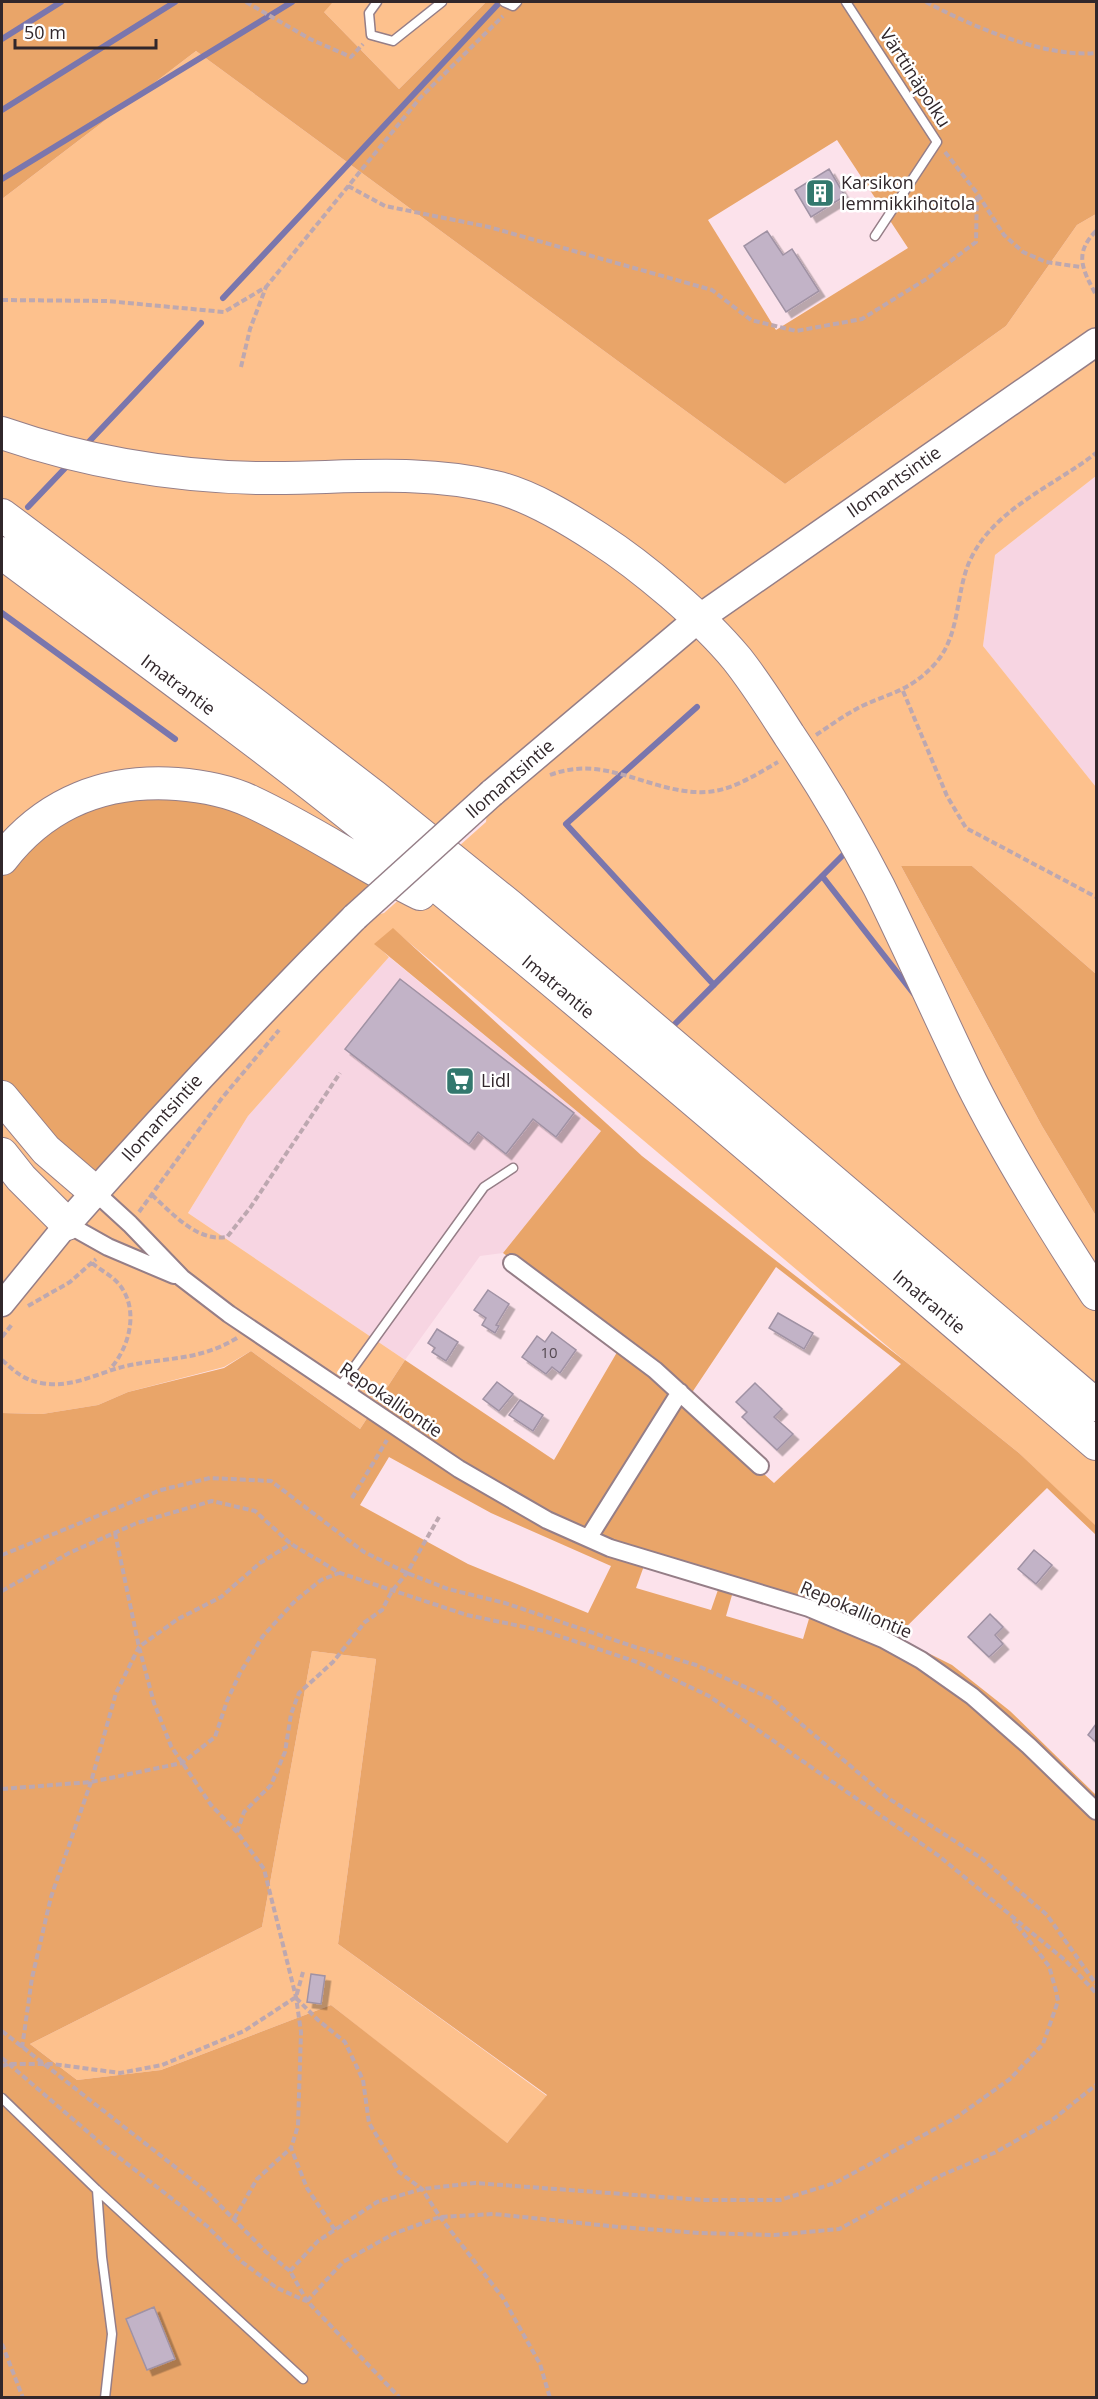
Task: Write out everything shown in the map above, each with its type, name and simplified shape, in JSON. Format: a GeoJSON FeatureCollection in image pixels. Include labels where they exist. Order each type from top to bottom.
{"type":"FeatureCollection","features":[{"type":"Feature","properties":{"kind":"highway"},"geometry":{"type":"LineString","coordinates":[[2,432],[42,446],[116,463],[196,474],[257,478],[452,478],[500,488],[564,516],[625,556],[698,619],[736,658],[829,795],[879,887],[973,1086],[1020,1173],[1096,1294]]}},
{"type":"Feature","properties":{"kind":"highway","name":"Imatrantie"},"geometry":{"type":"LineString","coordinates":[[2,516],[257,706],[492,891],[1096,1405]]}},
{"type":"Feature","properties":{"kind":"highway","name":"Imatrantie"},"geometry":{"type":"LineString","coordinates":[[2,553],[355,819],[491,929],[1096,1444]]}},
{"type":"Feature","properties":{"kind":"highway"},"geometry":{"type":"LineString","coordinates":[[2,859],[29,830],[50,813],[80,797],[114,786],[141,783],[189,785],[221,791],[252,802],[374,872],[491,929]]}},
{"type":"Feature","properties":{"kind":"highway"},"geometry":{"type":"LineString","coordinates":[[2,1097],[46,1150],[95,1192]]}},
{"type":"Feature","properties":{"kind":"highway"},"geometry":{"type":"LineString","coordinates":[[2,1154],[21,1178],[66,1224]]}},
{"type":"Feature","properties":{"kind":"main road","name":"Ilomantsintie"},"geometry":{"type":"LineString","coordinates":[[13,1312],[66,1224],[254,1017],[355,917],[492,793],[698,619],[1096,342]]}},
{"type":"Feature","properties":{"kind":"street","name":"Repokalliontie"},"geometry":{"type":"LineString","coordinates":[[95,1192],[130,1224],[182,1278],[229,1314],[459,1469],[547,1520],[610,1548],[809,1608],[883,1639],[921,1660],[972,1696],[1029,1746],[1096,1811]]}},
{"type":"Feature","properties":{"kind":"street","name":"Repokalliontie"},"geometry":{"type":"LineString","coordinates":[[66,1224],[108,1247],[182,1278]]}},
{"type":"Feature","properties":{"kind":"street"},"geometry":{"type":"LineString","coordinates":[[512,1263],[656,1370],[760,1466]]}},
{"type":"Feature","properties":{"kind":"street"},"geometry":{"type":"LineString","coordinates":[[589,1537],[680,1392]]}},
{"type":"Feature","properties":{"kind":"lane"},"geometry":{"type":"LineString","coordinates":[[377,2],[369,13],[371,35],[393,41],[441,2]]}},
{"type":"Feature","properties":{"kind":"lane","name":"Värttinäpolku"},"geometry":{"type":"LineString","coordinates":[[846,2],[937,142]]}},
{"type":"Feature","properties":{"kind":"lane"},"geometry":{"type":"LineString","coordinates":[[875,236],[937,142]]}},
{"type":"Feature","properties":{"kind":"lane"},"geometry":{"type":"LineString","coordinates":[[338,1389],[484,1187],[513,1167]]}},
{"type":"Feature","properties":{"kind":"lane"},"geometry":{"type":"LineString","coordinates":[[2,2098],[97,2190],[303,2379]]}},
{"type":"Feature","properties":{"kind":"lane"},"geometry":{"type":"LineString","coordinates":[[97,2190],[102,2257],[112,2334],[105,2397]]}},
{"type":"Feature","properties":{"kind":"path"},"geometry":{"type":"LineString","coordinates":[[246,2],[310,39],[351,57],[371,35]]}},
{"type":"Feature","properties":{"kind":"path"},"geometry":{"type":"LineString","coordinates":[[926,2],[963,22],[1016,41],[1079,55],[1096,53]]}},
{"type":"Feature","properties":{"kind":"path"},"geometry":{"type":"LineString","coordinates":[[241,367],[250,329],[266,287],[420,98],[511,3]]}},
{"type":"Feature","properties":{"kind":"path"},"geometry":{"type":"LineString","coordinates":[[937,142],[977,193],[1004,235],[1023,252],[1046,262],[1082,267]]}},
{"type":"Feature","properties":{"kind":"path"},"geometry":{"type":"LineString","coordinates":[[348,186],[386,206],[489,228],[712,290],[751,320],[796,331],[862,319],[928,278],[976,242],[977,193]]}},
{"type":"Feature","properties":{"kind":"path"},"geometry":{"type":"LineString","coordinates":[[1096,231],[1089,238],[1083,251],[1082,267],[1096,295]]}},
{"type":"Feature","properties":{"kind":"path"},"geometry":{"type":"LineString","coordinates":[[2,300],[107,301],[224,312],[266,287]]}},
{"type":"Feature","properties":{"kind":"path"},"geometry":{"type":"LineString","coordinates":[[816,735],[862,706],[903,691],[931,668],[944,653],[951,638],[969,564],[983,538],[1008,513],[1096,453]]}},
{"type":"Feature","properties":{"kind":"path"},"geometry":{"type":"LineString","coordinates":[[903,691],[947,796],[966,828],[1096,897]]}},
{"type":"Feature","properties":{"kind":"path"},"geometry":{"type":"LineString","coordinates":[[541,779],[569,770],[597,769],[640,778],[676,790],[708,792],[729,788],[748,780],[781,760]]}},
{"type":"Feature","properties":{"kind":"path"},"geometry":{"type":"LineString","coordinates":[[130,1224],[222,1098],[280,1028]]}},
{"type":"Feature","properties":{"kind":"path"},"geometry":{"type":"LineString","coordinates":[[152,1195],[191,1229],[214,1239],[227,1237],[250,1208],[340,1073]]}},
{"type":"Feature","properties":{"kind":"path"},"geometry":{"type":"LineString","coordinates":[[2,1337],[13,1312],[70,1282],[108,1247]]}},
{"type":"Feature","properties":{"kind":"path"},"geometry":{"type":"LineString","coordinates":[[92,1263],[117,1282],[127,1295],[130,1311],[130,1328],[124,1348],[110,1370]]}},
{"type":"Feature","properties":{"kind":"path"},"geometry":{"type":"LineString","coordinates":[[2,1360],[24,1379],[42,1384],[62,1385],[110,1370],[187,1358],[219,1349],[245,1336]]}},
{"type":"Feature","properties":{"kind":"path"},"geometry":{"type":"LineString","coordinates":[[352,1498],[387,1442],[386,1438]]}},
{"type":"Feature","properties":{"kind":"path"},"geometry":{"type":"LineString","coordinates":[[2,1555],[161,1490],[210,1478],[271,1481],[364,1552],[407,1573],[448,1589],[505,1603],[696,1665],[772,1699],[888,1798],[981,1858],[1047,1915],[1096,1984]]}},
{"type":"Feature","properties":{"kind":"path"},"geometry":{"type":"LineString","coordinates":[[2,1591],[69,1553],[138,1523],[212,1501],[255,1511],[291,1544],[340,1573],[467,1615],[544,1631],[617,1655],[638,1662],[709,1696],[939,1856],[1066,1961],[1096,1993]]}},
{"type":"Feature","properties":{"kind":"path"},"geometry":{"type":"LineString","coordinates":[[237,1832],[243,1812],[271,1785],[285,1752],[291,1714],[299,1693],[333,1662],[365,1622],[382,1610],[407,1573],[439,1517]]}},
{"type":"Feature","properties":{"kind":"path"},"geometry":{"type":"LineString","coordinates":[[115,1533],[139,1647],[154,1703],[171,1746],[182,1763],[211,1805],[237,1832],[264,1869],[296,1997],[301,2031],[298,2126],[291,2148],[257,2180],[234,2219]]}},
{"type":"Feature","properties":{"kind":"path"},"geometry":{"type":"LineString","coordinates":[[22,2048],[32,1978],[51,1898],[91,1782],[116,1693],[139,1647],[178,1619],[221,1598],[260,1563],[291,1544]]}},
{"type":"Feature","properties":{"kind":"path"},"geometry":{"type":"LineString","coordinates":[[2,1789],[91,1782],[182,1763],[215,1737],[240,1672],[263,1636],[295,1601],[321,1580],[340,1573]]}},
{"type":"Feature","properties":{"kind":"path"},"geometry":{"type":"LineString","coordinates":[[290,2271],[318,2241],[376,2202],[422,2189],[475,2183],[703,2200],[780,2200],[835,2183],[957,2117],[1010,2079],[1043,2044],[1058,2001],[1056,1991],[1049,1966],[1007,1912]]}},
{"type":"Feature","properties":{"kind":"path"},"geometry":{"type":"LineString","coordinates":[[2,2066],[43,2064],[120,2073],[162,2065],[244,2031],[296,1997],[303,1972]]}},
{"type":"Feature","properties":{"kind":"path"},"geometry":{"type":"LineString","coordinates":[[296,1997],[318,2020],[345,2042],[363,2080],[369,2123],[399,2172],[422,2189],[440,2217],[503,2298],[540,2364],[550,2397]]}},
{"type":"Feature","properties":{"kind":"path"},"geometry":{"type":"LineString","coordinates":[[2,2031],[207,2192],[266,2252],[290,2271],[307,2301],[400,2397]]}},
{"type":"Feature","properties":{"kind":"path"},"geometry":{"type":"LineString","coordinates":[[2,2058],[104,2145],[207,2226],[242,2262],[277,2288],[307,2301]]}},
{"type":"Feature","properties":{"kind":"path"},"geometry":{"type":"LineString","coordinates":[[307,2301],[343,2262],[395,2233],[440,2217],[494,2214],[699,2233],[775,2235],[839,2229],[942,2175],[994,2153],[1051,2121],[1096,2085]]}},
{"type":"Feature","properties":{"kind":"path"},"geometry":{"type":"LineString","coordinates":[[291,2148],[307,2188],[334,2230]]}},
{"type":"Feature","properties":{"kind":"path"},"geometry":{"type":"LineString","coordinates":[[2,2344],[23,2397]]}},
{"type":"Feature","properties":{"kind":"shaded area"},"geometry":{"type":"Polygon","coordinates":[[[2,2],[333,2],[324,12],[399,89],[486,2],[1096,2],[1096,214],[1077,225],[1006,326],[785,484],[196,51],[2,199],[2,2]],[[837,140],[708,220],[776,330],[908,248],[837,140]]]}},
{"type":"Feature","properties":{"kind":"shaded area"},"geometry":{"type":"Polygon","coordinates":[[[333,2],[486,2],[399,89],[323,11],[333,2]]]}},
{"type":"Feature","properties":{"kind":"shaded area"},"geometry":{"type":"Polygon","coordinates":[[[196,51],[785,484],[1006,326],[1077,225],[1096,214],[1096,476],[995,555],[983,646],[1096,787],[1096,974],[972,866],[901,866],[1042,1126],[1096,1216],[1096,1527],[1019,1453],[906,1362],[393,929],[375,944],[389,957],[248,1116],[188,1213],[405,1360],[360,1429],[251,1351],[224,1367],[128,1392],[98,1405],[42,1414],[2,1413],[2,1315],[229,1057],[377,915],[384,913],[486,822],[488,803],[708,621],[575,508],[265,467],[117,453],[2,420],[2,199],[196,51]]]}},
{"type":"Feature","properties":{"kind":"shaded area"},"geometry":{"type":"Polygon","coordinates":[[[2,440],[449,487],[560,522],[685,616],[387,870],[2,852],[2,440]]]}},
{"type":"Feature","properties":{"kind":"shaded area"},"geometry":{"type":"Polygon","coordinates":[[[1096,476],[1096,787],[983,646],[995,555],[1096,476]]]}},
{"type":"Feature","properties":{"kind":"shaded area"},"geometry":{"type":"Polygon","coordinates":[[[116,792],[221,796],[380,879],[92,1183],[2,1082],[2,869],[12,854],[116,792]]]}},
{"type":"Feature","properties":{"kind":"shaded area"},"geometry":{"type":"Polygon","coordinates":[[[901,866],[972,866],[1096,974],[1096,1216],[1042,1126],[901,866]]]}},
{"type":"Feature","properties":{"kind":"shaded area"},"geometry":{"type":"Polygon","coordinates":[[[393,928],[642,1156],[1019,1453],[1096,1526],[1096,1535],[1047,1488],[896,1637],[952,1665],[1010,1711],[1096,1795],[1096,2397],[2,2398],[2,1413],[42,1414],[98,1405],[128,1392],[224,1368],[251,1351],[360,1429],[405,1360],[554,1460],[623,1342],[503,1253],[601,1131],[374,944],[393,928]],[[776,1267],[685,1403],[774,1483],[901,1364],[776,1267]],[[389,1457],[360,1505],[468,1564],[588,1613],[611,1566],[491,1513],[389,1457]],[[645,1563],[636,1588],[711,1610],[720,1584],[645,1563]],[[734,1588],[726,1616],[803,1639],[811,1612],[734,1588]],[[312,1651],[262,1927],[30,2044],[77,2080],[161,2070],[331,2005],[507,2143],[547,2095],[338,1944],[376,1659],[312,1651]]]}},
{"type":"Feature","properties":{"kind":"shaded area"},"geometry":{"type":"Polygon","coordinates":[[[389,957],[601,1131],[503,1253],[480,1256],[405,1360],[188,1213],[248,1116],[389,957]]]}},
{"type":"Feature","properties":{"kind":"shaded area"},"geometry":{"type":"Polygon","coordinates":[[[2,1104],[86,1191],[2,1295],[2,1104]]]}},
{"type":"Feature","properties":{"kind":"shaded area"},"geometry":{"type":"Polygon","coordinates":[[[312,1651],[376,1659],[338,1944],[547,2096],[506,2144],[331,2005],[161,2070],[77,2080],[30,2044],[262,1927],[312,1651]]]}},
{"type":"Feature","properties":{"kind":"building","name":"Karsikon lemmikkihoitola"},"geometry":{"type":"Polygon","coordinates":[[[829,169],[845,196],[811,217],[795,190],[829,169]]]}},
{"type":"Feature","properties":{"kind":"building"},"geometry":{"type":"Polygon","coordinates":[[[767,231],[783,255],[792,249],[819,291],[786,312],[744,246],[767,231]]]}},
{"type":"Feature","properties":{"kind":"building","name":"Lidl"},"geometry":{"type":"Polygon","coordinates":[[[400,979],[574,1113],[556,1137],[533,1119],[506,1154],[478,1132],[469,1144],[345,1049],[400,979]]]}},
{"type":"Feature","properties":{"kind":"building"},"geometry":{"type":"Polygon","coordinates":[[[488,1290],[509,1304],[496,1325],[499,1326],[495,1333],[482,1325],[486,1318],[474,1310],[488,1290]]]}},
{"type":"Feature","properties":{"kind":"building"},"geometry":{"type":"Polygon","coordinates":[[[778,1313],[813,1333],[804,1349],[769,1328],[778,1313]]]}},
{"type":"Feature","properties":{"kind":"building"},"geometry":{"type":"Polygon","coordinates":[[[437,1329],[458,1342],[446,1361],[432,1352],[435,1348],[428,1343],[437,1329]]]}},
{"type":"Feature","properties":{"kind":"building"},"geometry":{"type":"Polygon","coordinates":[[[552,1332],[576,1350],[560,1373],[552,1367],[546,1374],[522,1357],[537,1336],[545,1342],[552,1332]]]}},
{"type":"Feature","properties":{"kind":"building"},"geometry":{"type":"Polygon","coordinates":[[[497,1382],[513,1394],[499,1411],[483,1399],[497,1382]]]}},
{"type":"Feature","properties":{"kind":"building"},"geometry":{"type":"Polygon","coordinates":[[[755,1383],[782,1409],[774,1417],[793,1434],[777,1450],[742,1417],[747,1412],[736,1402],[755,1383]]]}},
{"type":"Feature","properties":{"kind":"building"},"geometry":{"type":"Polygon","coordinates":[[[520,1400],[543,1415],[533,1431],[509,1415],[520,1400]]]}},
{"type":"Feature","properties":{"kind":"building"},"geometry":{"type":"Polygon","coordinates":[[[1034,1550],[1052,1565],[1036,1584],[1018,1569],[1034,1550]]]}},
{"type":"Feature","properties":{"kind":"building"},"geometry":{"type":"Polygon","coordinates":[[[990,1614],[1003,1627],[995,1635],[1003,1644],[989,1657],[968,1637],[990,1614]]]}},
{"type":"Feature","properties":{"kind":"building"},"geometry":{"type":"Polygon","coordinates":[[[1096,1724],[1096,1742],[1088,1735],[1096,1724]]]}},
{"type":"Feature","properties":{"kind":"building"},"geometry":{"type":"Polygon","coordinates":[[[311,1974],[325,1976],[321,2004],[307,2002],[311,1974]]]}},
{"type":"Feature","properties":{"kind":"building"},"geometry":{"type":"Polygon","coordinates":[[[154,2307],[175,2359],[147,2370],[126,2319],[154,2307]]]}},
{"type":"Feature","properties":{"kind":"waterway"},"geometry":{"type":"LineString","coordinates":[[2,39],[61,2]]}},
{"type":"Feature","properties":{"kind":"waterway"},"geometry":{"type":"LineString","coordinates":[[2,110],[175,2]]}},
{"type":"Feature","properties":{"kind":"waterway"},"geometry":{"type":"LineString","coordinates":[[2,179],[292,2]]}},
{"type":"Feature","properties":{"kind":"waterway"},"geometry":{"type":"LineString","coordinates":[[223,298],[500,2]]}},
{"type":"Feature","properties":{"kind":"waterway"},"geometry":{"type":"LineString","coordinates":[[84,447],[201,323]]}},
{"type":"Feature","properties":{"kind":"waterway"},"geometry":{"type":"LineString","coordinates":[[28,507],[69,464]]}},
{"type":"Feature","properties":{"kind":"waterway"},"geometry":{"type":"LineString","coordinates":[[2,613],[175,739]]}},
{"type":"Feature","properties":{"kind":"waterway"},"geometry":{"type":"LineString","coordinates":[[697,707],[566,824],[714,985]]}},
{"type":"Feature","properties":{"kind":"waterway"},"geometry":{"type":"LineString","coordinates":[[669,1030],[848,850]]}},
{"type":"Feature","properties":{"kind":"waterway"},"geometry":{"type":"LineString","coordinates":[[822,876],[914,994]]}},
{"type":"Feature","properties":{"kind":"place","name":"Karsikon lemmikkihoitola"},"geometry":{"type":"Point","coordinates":[820,193]}},
{"type":"Feature","properties":{"kind":"place","name":"Lidl"},"geometry":{"type":"Point","coordinates":[460,1081]}}]}
